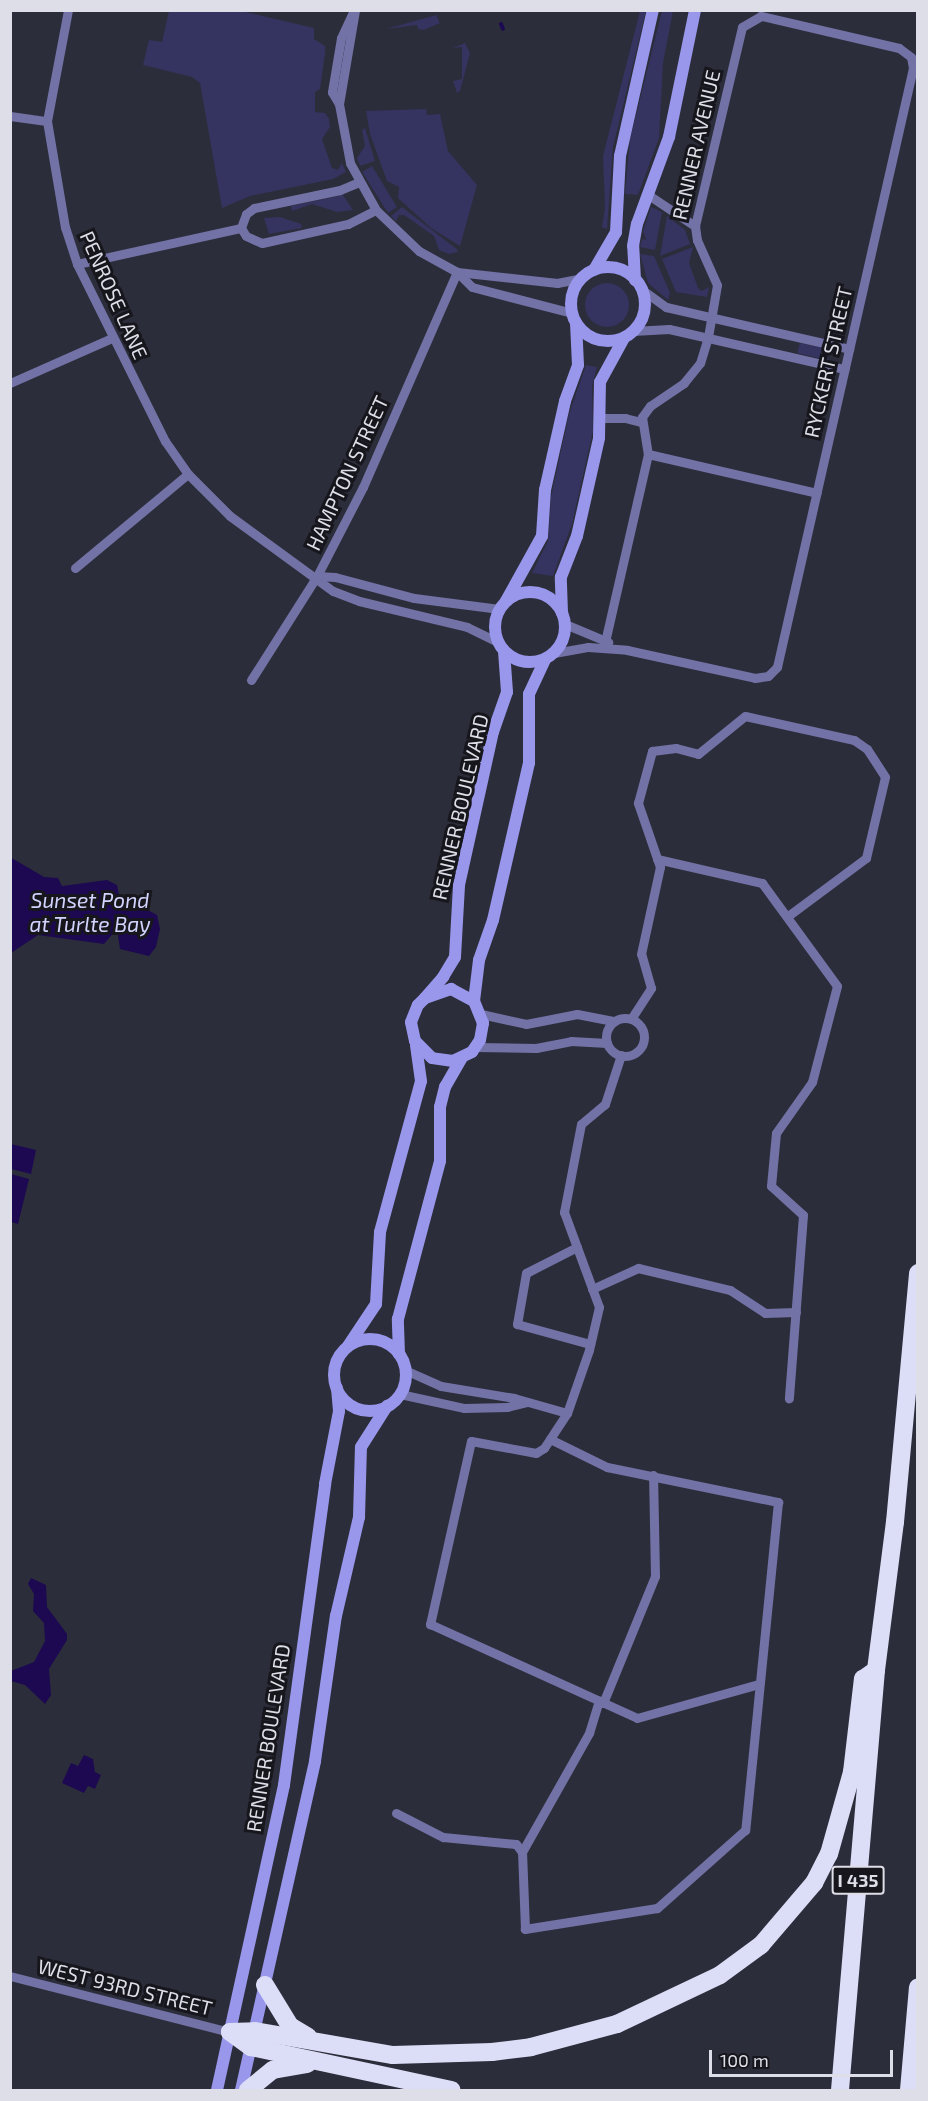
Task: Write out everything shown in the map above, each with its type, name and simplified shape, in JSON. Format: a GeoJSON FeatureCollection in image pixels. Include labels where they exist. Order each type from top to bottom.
{"type":"FeatureCollection","features":[{"type":"Feature","properties":{"kind":"highway","name":"I 435"},"geometry":{"type":"LineString","coordinates":[[840,2091],[876,1670],[895,1522],[918,1273]]}},
{"type":"Feature","properties":{"kind":"highway"},"geometry":{"type":"LineString","coordinates":[[253,2039],[317,2043],[405,2055],[531,2047],[617,2024],[720,1975],[780,1927],[824,1864],[852,1772],[863,1679],[876,1670]]}},
{"type":"Feature","properties":{"kind":"highway"},"geometry":{"type":"LineString","coordinates":[[265,1985],[290,2026],[317,2043]]}},
{"type":"Feature","properties":{"kind":"highway"},"geometry":{"type":"LineString","coordinates":[[909,2091],[918,1987]]}},
{"type":"Feature","properties":{"kind":"highway"},"geometry":{"type":"LineString","coordinates":[[230,2032],[323,2063],[451,2091]]}},
{"type":"Feature","properties":{"kind":"highway"},"geometry":{"type":"LineString","coordinates":[[248,2091],[273,2070],[323,2063]]}},
{"type":"Feature","properties":{"kind":"main road"},"geometry":{"type":"LineString","coordinates":[[549,656],[524,662],[501,646],[495,620],[537,552],[542,536],[545,490],[566,401],[578,365],[572,292],[582,278],[594,270],[616,232],[621,148],[653,10]]}},
{"type":"Feature","properties":{"kind":"main road"},"geometry":{"type":"LineString","coordinates":[[474,1001],[479,960],[494,920],[529,763],[529,694],[549,656],[561,645],[564,619],[561,577],[581,519],[600,418],[602,373],[644,311],[633,246],[647,194],[669,137],[696,10]]}},
{"type":"Feature","properties":{"kind":"main road"},"geometry":{"type":"LineString","coordinates":[[594,270],[615,268],[638,284]]}},
{"type":"Feature","properties":{"kind":"main road"},"geometry":{"type":"LineString","coordinates":[[574,318],[582,332],[601,341],[628,334]]}},
{"type":"Feature","properties":{"kind":"main road"},"geometry":{"type":"LineString","coordinates":[[503,605],[516,595],[538,593],[548,597],[564,619]]}},
{"type":"Feature","properties":{"kind":"main road","name":"RENNER BOULEVARD"},"geometry":{"type":"LineString","coordinates":[[424,998],[451,966],[457,948],[459,885],[493,732],[507,692],[501,646]]}},
{"type":"Feature","properties":{"kind":"main road"},"geometry":{"type":"LineString","coordinates":[[241,2091],[315,1761],[336,1616],[355,1543],[361,1447],[387,1406],[400,1394],[405,1370],[399,1354],[398,1319],[440,1161],[442,1096],[462,1058],[476,1047],[483,1032],[481,1014],[474,1001],[451,989],[424,998],[411,1022],[420,1057],[421,1081],[380,1232],[376,1304],[336,1362],[337,1388],[343,1398],[359,1409],[387,1406]]}},
{"type":"Feature","properties":{"kind":"main road"},"geometry":{"type":"LineString","coordinates":[[415,1041],[432,1058],[462,1058]]}},
{"type":"Feature","properties":{"kind":"main road"},"geometry":{"type":"LineString","coordinates":[[348,1346],[366,1339],[377,1340],[399,1354]]}},
{"type":"Feature","properties":{"kind":"main road","name":"RENNER BOULEVARD"},"geometry":{"type":"LineString","coordinates":[[217,2091],[284,1785],[323,1496],[339,1411],[337,1388]]}},
{"type":"Feature","properties":{"kind":"street","name":"PENROSE LANE"},"geometry":{"type":"LineString","coordinates":[[68,10],[47,121],[58,196],[77,264],[149,413],[188,474],[251,534],[317,576],[333,591],[359,602],[467,627],[501,646]]}},
{"type":"Feature","properties":{"kind":"street"},"geometry":{"type":"LineString","coordinates":[[355,10],[339,104],[347,153],[359,182],[376,210],[419,251],[457,272],[471,286],[574,318]]}},
{"type":"Feature","properties":{"kind":"street","name":"RENNER AVENUE"},"geometry":{"type":"LineString","coordinates":[[641,422],[650,406],[675,391],[700,363],[708,337],[717,285],[697,240],[695,226],[742,27],[750,19],[761,16],[899,48],[911,57]]}},
{"type":"Feature","properties":{"kind":"street","name":"RYCKERT STREET"},"geometry":{"type":"LineString","coordinates":[[627,650],[754,678],[772,673],[779,659],[913,68],[911,57]]}},
{"type":"Feature","properties":{"kind":"street"},"geometry":{"type":"LineString","coordinates":[[10,116],[47,121]]}},
{"type":"Feature","properties":{"kind":"street"},"geometry":{"type":"LineString","coordinates":[[241,228],[246,214],[254,208],[340,190],[359,182]]}},
{"type":"Feature","properties":{"kind":"street"},"geometry":{"type":"LineString","coordinates":[[647,194],[695,226]]}},
{"type":"Feature","properties":{"kind":"street"},"geometry":{"type":"LineString","coordinates":[[241,228],[246,236],[262,243],[348,224],[376,210]]}},
{"type":"Feature","properties":{"kind":"street"},"geometry":{"type":"LineString","coordinates":[[77,264],[241,228]]}},
{"type":"Feature","properties":{"kind":"street"},"geometry":{"type":"LineString","coordinates":[[457,272],[557,283],[582,278]]}},
{"type":"Feature","properties":{"kind":"street","name":"HAMPTON STREET"},"geometry":{"type":"LineString","coordinates":[[251,680],[317,576],[363,487],[457,272]]}},
{"type":"Feature","properties":{"kind":"street"},"geometry":{"type":"LineString","coordinates":[[638,284],[666,307],[849,349]]}},
{"type":"Feature","properties":{"kind":"street"},"geometry":{"type":"LineString","coordinates":[[628,334],[655,327],[844,369]]}},
{"type":"Feature","properties":{"kind":"street"},"geometry":{"type":"LineString","coordinates":[[10,383],[112,338]]}},
{"type":"Feature","properties":{"kind":"street"},"geometry":{"type":"LineString","coordinates":[[600,418],[625,417],[641,422],[648,454],[605,640]]}},
{"type":"Feature","properties":{"kind":"street"},"geometry":{"type":"LineString","coordinates":[[648,454],[817,493]]}},
{"type":"Feature","properties":{"kind":"street"},"geometry":{"type":"LineString","coordinates":[[75,568],[188,474]]}},
{"type":"Feature","properties":{"kind":"street"},"geometry":{"type":"LineString","coordinates":[[317,576],[335,577],[414,598],[503,605]]}},
{"type":"Feature","properties":{"kind":"street"},"geometry":{"type":"LineString","coordinates":[[564,619],[627,650]]}},
{"type":"Feature","properties":{"kind":"street"},"geometry":{"type":"LineString","coordinates":[[549,656],[588,647],[627,650]]}},
{"type":"Feature","properties":{"kind":"street"},"geometry":{"type":"LineString","coordinates":[[631,1019],[651,988],[641,954],[660,867],[638,803],[652,751],[676,748],[698,754],[745,716],[854,740],[867,749],[885,777],[866,858],[788,916]]}},
{"type":"Feature","properties":{"kind":"street"},"geometry":{"type":"LineString","coordinates":[[657,860],[762,883],[837,986],[812,1082],[776,1133],[771,1186],[803,1215],[789,1398]]}},
{"type":"Feature","properties":{"kind":"street"},"geometry":{"type":"LineString","coordinates":[[481,1014],[526,1024],[577,1014],[614,1021],[631,1019],[640,1026],[643,1042],[637,1051],[621,1055]]}},
{"type":"Feature","properties":{"kind":"street"},"geometry":{"type":"LineString","coordinates":[[607,1043],[607,1031],[614,1021]]}},
{"type":"Feature","properties":{"kind":"street"},"geometry":{"type":"LineString","coordinates":[[476,1047],[536,1048],[571,1041],[607,1043],[621,1055]]}},
{"type":"Feature","properties":{"kind":"street"},"geometry":{"type":"LineString","coordinates":[[621,1055],[605,1104],[581,1124],[564,1212],[599,1307],[590,1344],[567,1413],[550,1439],[536,1453],[471,1441],[430,1624],[637,1718],[759,1684]]}},
{"type":"Feature","properties":{"kind":"street"},"geometry":{"type":"LineString","coordinates":[[577,1247],[526,1273],[517,1324],[590,1344]]}},
{"type":"Feature","properties":{"kind":"street"},"geometry":{"type":"LineString","coordinates":[[592,1289],[638,1268],[730,1290],[765,1313],[796,1311]]}},
{"type":"Feature","properties":{"kind":"street"},"geometry":{"type":"LineString","coordinates":[[405,1370],[441,1386],[527,1402],[567,1413]]}},
{"type":"Feature","properties":{"kind":"street"},"geometry":{"type":"LineString","coordinates":[[400,1394],[464,1408],[507,1407],[527,1402]]}},
{"type":"Feature","properties":{"kind":"street"},"geometry":{"type":"LineString","coordinates":[[550,1439],[607,1467],[653,1475],[778,1502],[745,1830],[657,1908],[525,1929],[522,1852],[589,1733],[655,1576],[653,1475]]}},
{"type":"Feature","properties":{"kind":"street"},"geometry":{"type":"LineString","coordinates":[[396,1813],[443,1837],[516,1844],[522,1852]]}},
{"type":"Feature","properties":{"kind":"street","name":"WEST 93RD STREET"},"geometry":{"type":"LineString","coordinates":[[10,1976],[230,2032]]}},
{"type":"Feature","properties":{"kind":"shaded area"},"geometry":{"type":"Polygon","coordinates":[[[169,11],[241,11],[314,28],[314,39],[325,46],[320,89],[315,92],[315,112],[325,113],[329,119],[330,127],[322,139],[332,168],[338,170],[342,163],[346,172],[333,179],[250,196],[222,208],[200,83],[192,77],[143,65],[149,40],[162,42],[169,11]]]}},
{"type":"Feature","properties":{"kind":"shaded area"},"geometry":{"type":"Polygon","coordinates":[[[640,11],[646,11],[613,147],[607,229],[602,227],[605,208],[603,156],[640,11]]]}},
{"type":"Feature","properties":{"kind":"shaded area"},"geometry":{"type":"Polygon","coordinates":[[[662,11],[673,11],[663,63],[659,138],[638,195],[625,194],[630,139],[662,11]]]}},
{"type":"Feature","properties":{"kind":"shaded area"},"geometry":{"type":"Polygon","coordinates":[[[436,15],[440,23],[424,30],[418,29],[417,25],[386,29],[436,15]]]}},
{"type":"Feature","properties":{"kind":"shaded area"},"geometry":{"type":"Polygon","coordinates":[[[465,43],[470,53],[460,91],[457,93],[453,81],[462,79],[462,47],[453,48],[465,43]]]}},
{"type":"Feature","properties":{"kind":"shaded area"},"geometry":{"type":"Polygon","coordinates":[[[426,109],[427,115],[440,114],[448,151],[477,185],[460,246],[431,228],[398,198],[399,187],[387,181],[370,134],[366,111],[426,109]]]}},
{"type":"Feature","properties":{"kind":"shaded area"},"geometry":{"type":"Polygon","coordinates":[[[365,128],[375,161],[360,166],[357,158],[365,146],[362,130],[365,128]]]}},
{"type":"Feature","properties":{"kind":"shaded area"},"geometry":{"type":"Polygon","coordinates":[[[372,166],[397,207],[388,213],[362,172],[372,166]]]}},
{"type":"Feature","properties":{"kind":"shaded area"},"geometry":{"type":"Polygon","coordinates":[[[343,195],[353,210],[337,212],[312,204],[292,211],[291,206],[343,195]]]}},
{"type":"Feature","properties":{"kind":"shaded area"},"geometry":{"type":"Polygon","coordinates":[[[402,207],[458,250],[457,252],[449,254],[439,250],[434,236],[404,215],[399,215],[396,221],[391,216],[402,207]]]}},
{"type":"Feature","properties":{"kind":"shaded area"},"geometry":{"type":"Polygon","coordinates":[[[651,207],[662,212],[655,250],[640,247],[642,239],[646,240],[643,231],[651,207]]]}},
{"type":"Feature","properties":{"kind":"shaded area"},"geometry":{"type":"Polygon","coordinates":[[[667,216],[685,230],[690,244],[660,256],[667,216]]]}},
{"type":"Feature","properties":{"kind":"shaded area"},"geometry":{"type":"Polygon","coordinates":[[[280,217],[301,224],[302,228],[269,234],[264,218],[280,217]]]}},
{"type":"Feature","properties":{"kind":"shaded area"},"geometry":{"type":"Polygon","coordinates":[[[693,247],[689,263],[698,288],[702,291],[709,287],[707,297],[676,292],[662,259],[693,247]]]}},
{"type":"Feature","properties":{"kind":"shaded area"},"geometry":{"type":"Polygon","coordinates":[[[640,254],[654,256],[670,293],[668,300],[648,283],[640,254]]]}},
{"type":"Feature","properties":{"kind":"shaded area"},"geometry":{"type":"Polygon","coordinates":[[[607,283],[616,284],[623,289],[628,296],[628,314],[623,321],[616,326],[607,327],[598,326],[591,321],[586,314],[585,305],[586,296],[591,289],[598,284],[607,283]]]}},
{"type":"Feature","properties":{"kind":"shaded area"},"geometry":{"type":"Polygon","coordinates":[[[800,343],[833,350],[832,353],[822,349],[820,355],[831,361],[797,353],[800,343]]]}},
{"type":"Feature","properties":{"kind":"shaded area"},"geometry":{"type":"Polygon","coordinates":[[[586,365],[597,367],[592,386],[593,431],[572,524],[553,576],[532,573],[548,541],[551,497],[569,414],[586,365]]]}},
{"type":"Feature","properties":{"kind":"water","name":"Sunset Pond at Turlte Bay"},"geometry":{"type":"Polygon","coordinates":[[[10,857],[44,877],[58,878],[62,886],[107,880],[117,885],[122,909],[144,908],[157,915],[160,929],[156,947],[149,956],[120,949],[117,929],[104,944],[38,935],[11,953],[10,857]]]}},
{"type":"Feature","properties":{"kind":"water"},"geometry":{"type":"Polygon","coordinates":[[[11,1144],[36,1150],[31,1174],[11,1169],[11,1144]]]}},
{"type":"Feature","properties":{"kind":"water"},"geometry":{"type":"Polygon","coordinates":[[[11,1174],[29,1179],[18,1224],[11,1222],[11,1174]]]}},
{"type":"Feature","properties":{"kind":"water"},"geometry":{"type":"Polygon","coordinates":[[[31,1578],[46,1585],[47,1607],[67,1634],[67,1640],[49,1669],[51,1695],[45,1704],[25,1685],[11,1681],[11,1671],[34,1662],[45,1641],[44,1623],[33,1611],[34,1594],[28,1584],[31,1578]]]}},
{"type":"Feature","properties":{"kind":"water"},"geometry":{"type":"Polygon","coordinates":[[[84,1755],[93,1759],[95,1772],[101,1775],[95,1789],[88,1786],[84,1793],[62,1783],[71,1763],[78,1766],[84,1755]]]}},
{"type":"Feature","properties":{"kind":"waterway"},"geometry":{"type":"LineString","coordinates":[[501,24],[503,29]]}}]}
